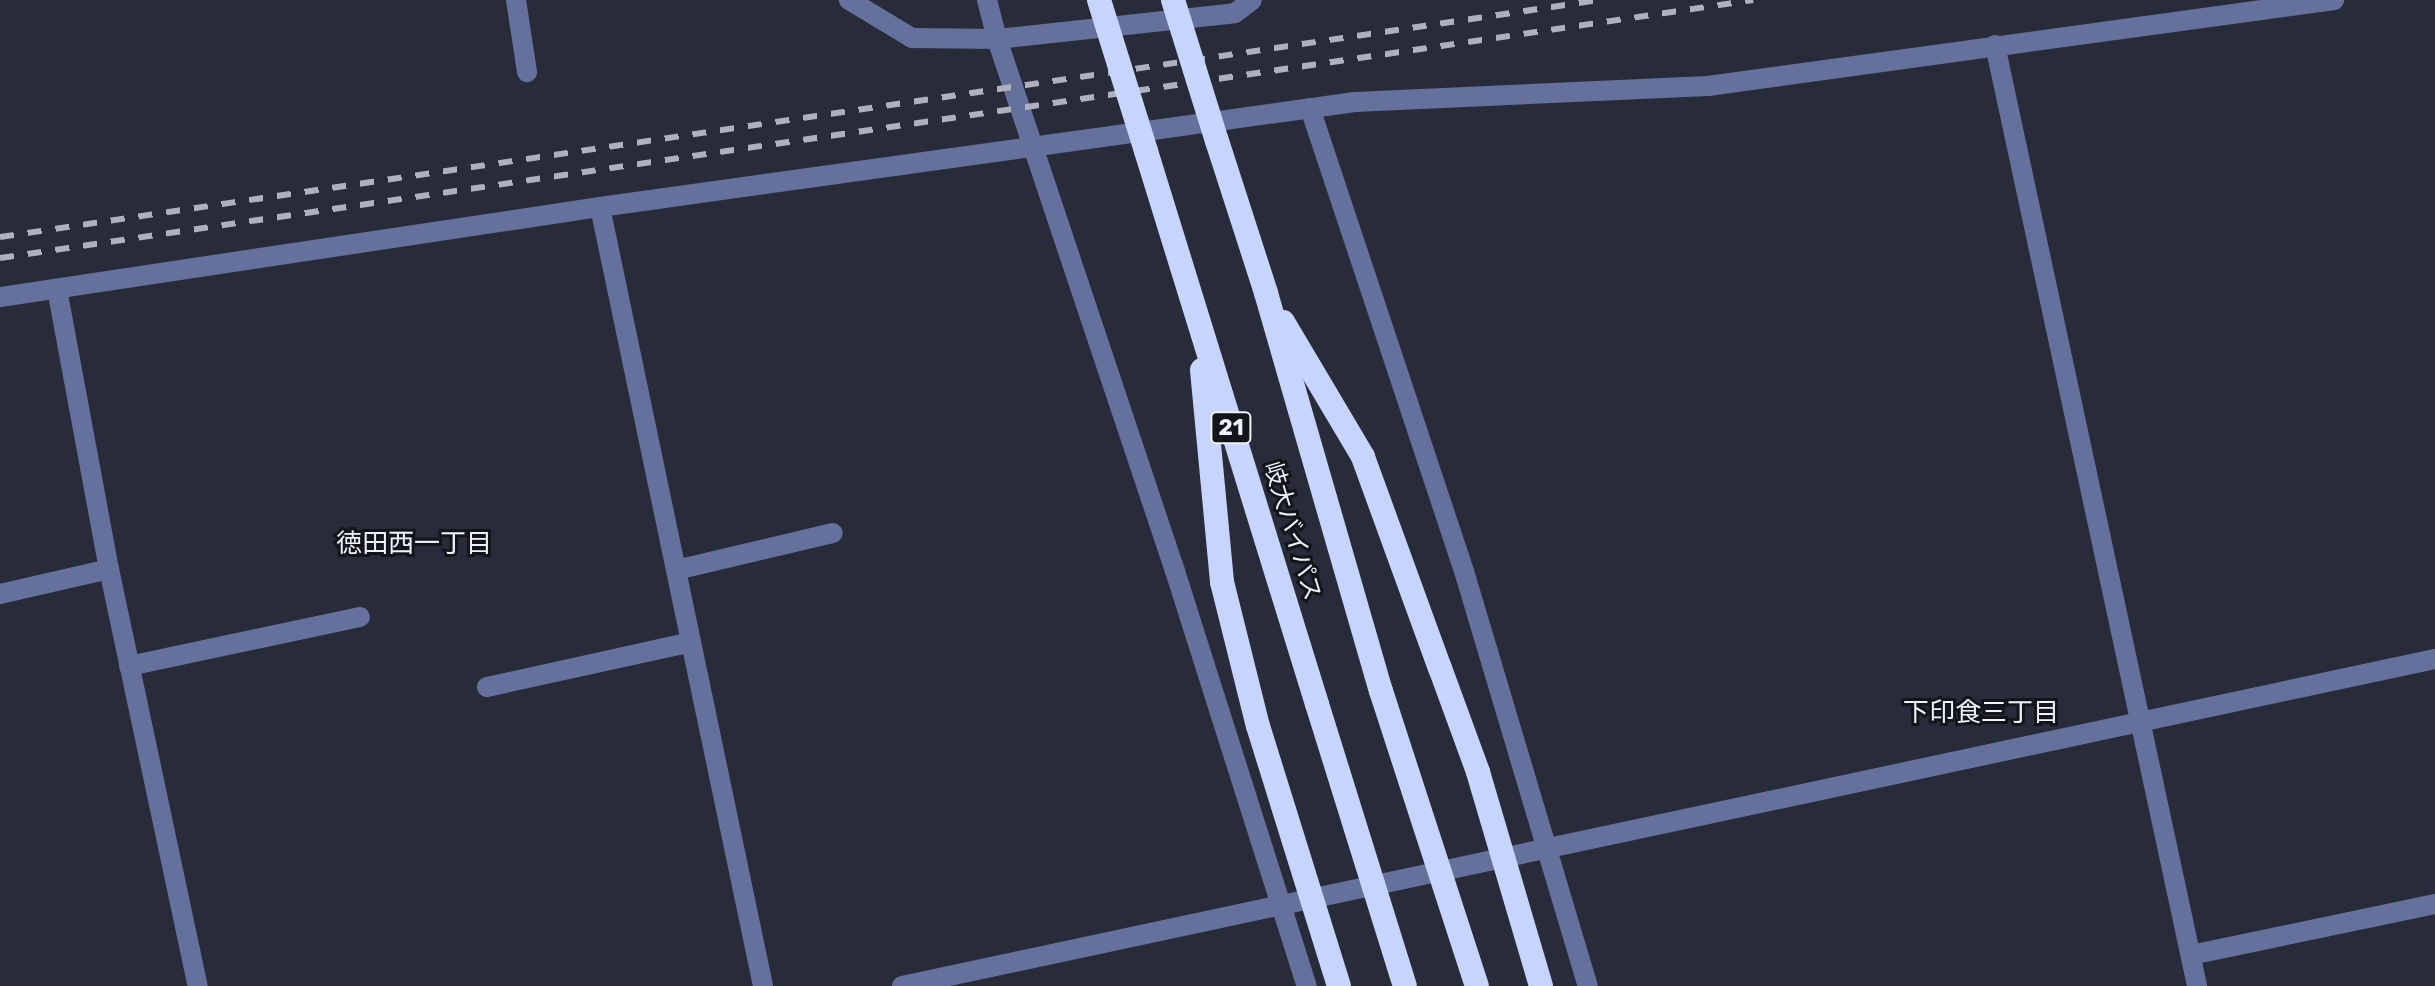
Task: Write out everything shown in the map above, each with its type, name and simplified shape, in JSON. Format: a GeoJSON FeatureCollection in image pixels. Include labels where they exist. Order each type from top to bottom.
{"type":"FeatureCollection","features":[{"type":"Feature","properties":{"kind":"highway","name":"岐大バイパス"},"geometry":{"type":"LineString","coordinates":[[1099,0],[1405,986]]}},
{"type":"Feature","properties":{"kind":"highway","name":"岐大バイパス"},"geometry":{"type":"LineString","coordinates":[[1173,0],[1266,293],[1381,691],[1477,986]]}},
{"type":"Feature","properties":{"kind":"highway"},"geometry":{"type":"LineString","coordinates":[[1266,293],[1363,457],[1478,772],[1541,986]]}},
{"type":"Feature","properties":{"kind":"highway","name":"21"},"geometry":{"type":"LineString","coordinates":[[1198,322],[1222,582],[1258,726],[1339,986]]}},
{"type":"Feature","properties":{"kind":"street"},"geometry":{"type":"LineString","coordinates":[[516,0],[527,72]]}},
{"type":"Feature","properties":{"kind":"street"},"geometry":{"type":"LineString","coordinates":[[849,0],[912,38],[997,39],[1235,13],[1252,0]]}},
{"type":"Feature","properties":{"kind":"street"},"geometry":{"type":"LineString","coordinates":[[987,0],[997,39],[1175,571],[1307,986]]}},
{"type":"Feature","properties":{"kind":"street"},"geometry":{"type":"LineString","coordinates":[[0,297],[600,207],[1355,102],[1708,86],[2334,0]]}},
{"type":"Feature","properties":{"kind":"street"},"geometry":{"type":"LineString","coordinates":[[1995,45],[2197,986]]}},
{"type":"Feature","properties":{"kind":"street"},"geometry":{"type":"LineString","coordinates":[[1310,108],[1464,571],[1588,986]]}},
{"type":"Feature","properties":{"kind":"street"},"geometry":{"type":"LineString","coordinates":[[600,207],[763,986]]}},
{"type":"Feature","properties":{"kind":"street"},"geometry":{"type":"LineString","coordinates":[[57,289],[109,569],[198,986]]}},
{"type":"Feature","properties":{"kind":"street"},"geometry":{"type":"LineString","coordinates":[[676,570],[833,533]]}},
{"type":"Feature","properties":{"kind":"street"},"geometry":{"type":"LineString","coordinates":[[0,594],[109,569]]}},
{"type":"Feature","properties":{"kind":"street"},"geometry":{"type":"LineString","coordinates":[[129,666],[360,617]]}},
{"type":"Feature","properties":{"kind":"street"},"geometry":{"type":"LineString","coordinates":[[487,687],[691,642]]}},
{"type":"Feature","properties":{"kind":"street"},"geometry":{"type":"LineString","coordinates":[[902,986],[2435,659]]}},
{"type":"Feature","properties":{"kind":"street"},"geometry":{"type":"LineString","coordinates":[[2191,955],[2435,904]]}},
{"type":"Feature","properties":{"kind":"railway"},"geometry":{"type":"LineString","coordinates":[[0,237],[1599,0]]}},
{"type":"Feature","properties":{"kind":"railway"},"geometry":{"type":"LineString","coordinates":[[0,258],[1753,0]]}},
{"type":"Feature","properties":{"kind":"district","name":"徳田西一丁目"},"geometry":{"type":"Point","coordinates":[414,544]}},
{"type":"Feature","properties":{"kind":"district","name":"下印食三丁目"},"geometry":{"type":"Point","coordinates":[1981,713]}}]}
